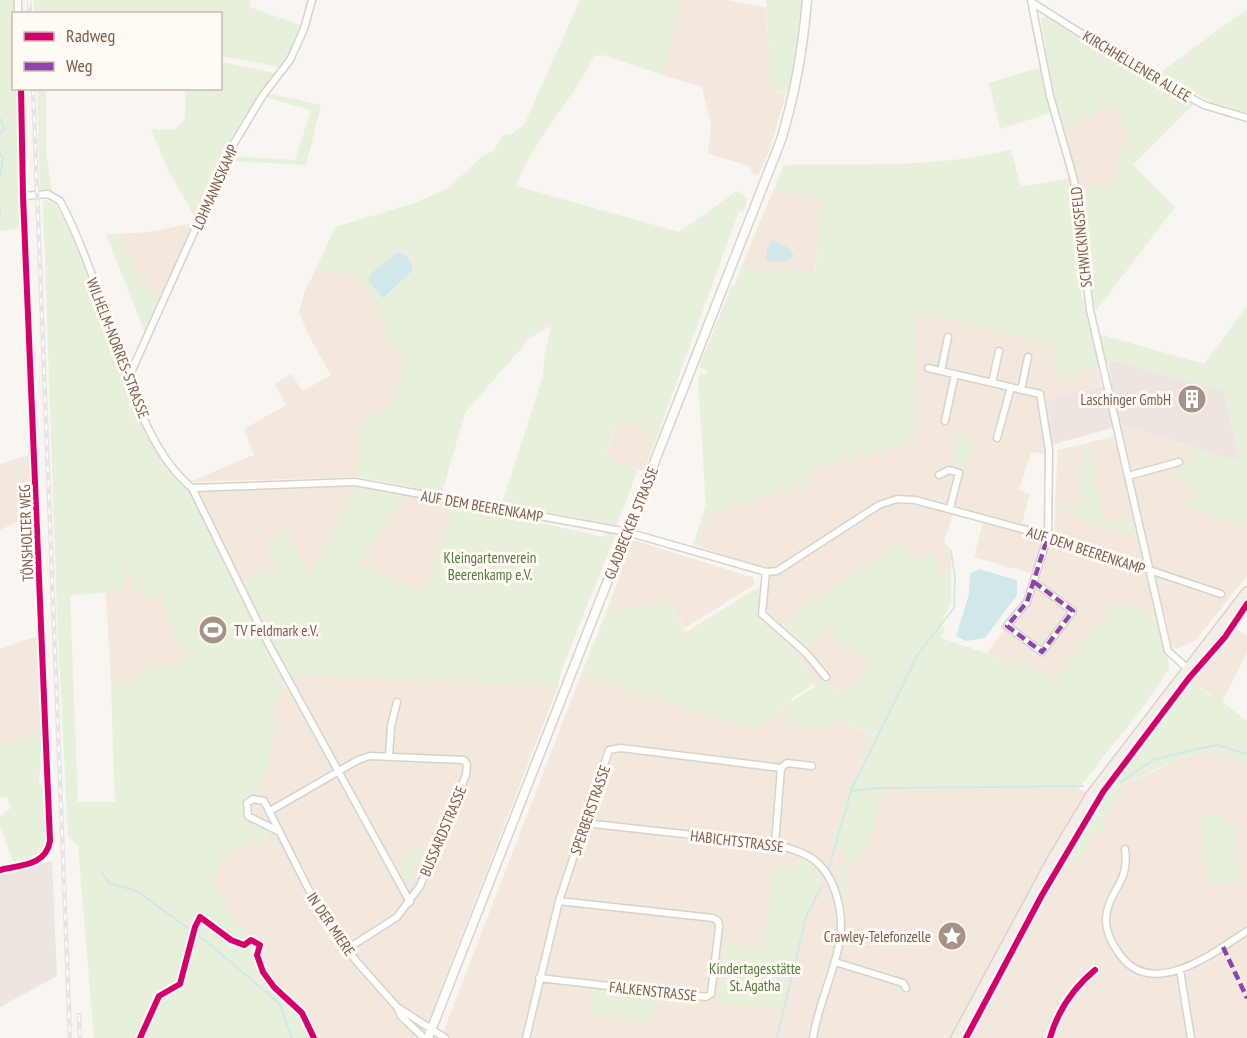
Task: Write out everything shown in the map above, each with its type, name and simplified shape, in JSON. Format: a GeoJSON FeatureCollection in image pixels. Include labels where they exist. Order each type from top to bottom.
{"type":"FeatureCollection","features":[{"type":"Feature","properties":{"kind":"main road","name":"GLADBECKER STRASSE"},"geometry":{"type":"LineString","coordinates":[[426,1038],[432,1028],[781,140],[794,95],[804,40],[807,0]]}},
{"type":"Feature","properties":{"kind":"main road"},"geometry":{"type":"LineString","coordinates":[[956,1038],[1053,858],[1091,795],[1247,592]]}},
{"type":"Feature","properties":{"kind":"street","name":"LOHMANNSKAMP"},"geometry":{"type":"LineString","coordinates":[[128,380],[233,145],[263,94],[290,60],[304,28],[312,0]]}},
{"type":"Feature","properties":{"kind":"street","name":"KIRCHHELLENER ALLEE"},"geometry":{"type":"LineString","coordinates":[[1032,1],[1131,65],[1172,88],[1204,105],[1247,118]]}},
{"type":"Feature","properties":{"kind":"street","name":"SCHWICKINGSFELD"},"geometry":{"type":"LineString","coordinates":[[1032,1],[1050,96],[1074,180],[1082,226],[1088,299],[1168,651],[1188,669]]}},
{"type":"Feature","properties":{"kind":"street","name":"TÖNSHOLTER WEG"},"geometry":{"type":"LineString","coordinates":[[0,870],[38,861],[46,854],[50,841],[23,196],[21,90]]}},
{"type":"Feature","properties":{"kind":"street","name":"WILHELM-NORRES-STRASSE"},"geometry":{"type":"LineString","coordinates":[[23,196],[48,194],[60,201],[99,297],[128,380],[154,438],[179,477],[192,488],[272,650]]}},
{"type":"Feature","properties":{"kind":"street"},"geometry":{"type":"LineString","coordinates":[[941,371],[948,337]]}},
{"type":"Feature","properties":{"kind":"street"},"geometry":{"type":"LineString","coordinates":[[992,383],[999,351]]}},
{"type":"Feature","properties":{"kind":"street"},"geometry":{"type":"LineString","coordinates":[[1021,390],[1028,357]]}},
{"type":"Feature","properties":{"kind":"street"},"geometry":{"type":"LineString","coordinates":[[928,368],[1040,394],[1050,469],[1048,536],[1027,602],[1007,626],[1042,652],[1073,611],[1034,582]]}},
{"type":"Feature","properties":{"kind":"street"},"geometry":{"type":"LineString","coordinates":[[945,421],[955,374]]}},
{"type":"Feature","properties":{"kind":"street"},"geometry":{"type":"LineString","coordinates":[[997,438],[1011,387]]}},
{"type":"Feature","properties":{"kind":"street"},"geometry":{"type":"LineString","coordinates":[[1128,476],[1179,462]]}},
{"type":"Feature","properties":{"kind":"street"},"geometry":{"type":"LineString","coordinates":[[939,475],[949,470],[959,473],[950,508]]}},
{"type":"Feature","properties":{"kind":"street","name":"AUF DEM BEERENKAMP"},"geometry":{"type":"LineString","coordinates":[[192,488],[356,482],[627,532],[766,572],[777,571],[879,505],[897,499],[915,500],[1048,536],[1221,594]]}},
{"type":"Feature","properties":{"kind":"street"},"geometry":{"type":"LineString","coordinates":[[766,572],[762,615],[806,653],[826,676]]}},
{"type":"Feature","properties":{"kind":"street","name":"BUSSARDSTRASSE"},"geometry":{"type":"LineString","coordinates":[[272,650],[337,773],[410,902]]}},
{"type":"Feature","properties":{"kind":"street"},"geometry":{"type":"LineString","coordinates":[[389,755],[391,726],[397,702]]}},
{"type":"Feature","properties":{"kind":"street","name":"SPERBERSTRASSE"},"geometry":{"type":"LineString","coordinates":[[526,1038],[559,901],[609,750],[621,748],[781,768],[787,764],[812,766]]}},
{"type":"Feature","properties":{"kind":"street","name":"BUSSARDSTRASSE"},"geometry":{"type":"LineString","coordinates":[[270,811],[358,760],[370,756],[389,755],[464,760],[468,769],[420,886],[410,902],[387,925],[347,949]]}},
{"type":"Feature","properties":{"kind":"street"},"geometry":{"type":"LineString","coordinates":[[775,844],[781,768]]}},
{"type":"Feature","properties":{"kind":"street"},"geometry":{"type":"LineString","coordinates":[[270,811],[264,801],[253,799],[247,803],[248,816],[278,831]]}},
{"type":"Feature","properties":{"kind":"street","name":"IN DER MIERE"},"geometry":{"type":"LineString","coordinates":[[270,811],[320,912],[347,949],[397,1007],[401,1016],[426,1038]]}},
{"type":"Feature","properties":{"kind":"street","name":"HABICHTSTRASSE"},"geometry":{"type":"LineString","coordinates":[[584,824],[775,844],[794,849],[815,860],[835,890],[841,928],[835,962],[824,990],[813,1038]]}},
{"type":"Feature","properties":{"kind":"street"},"geometry":{"type":"LineString","coordinates":[[1125,849],[1127,864],[1124,878],[1114,894],[1106,919],[1112,943],[1122,959],[1137,969],[1156,973],[1180,970],[1203,960],[1247,932]]}},
{"type":"Feature","properties":{"kind":"street","name":"FALKENSTRASSE"},"geometry":{"type":"LineString","coordinates":[[539,978],[706,997],[711,994],[718,921],[713,918],[559,901]]}},
{"type":"Feature","properties":{"kind":"street"},"geometry":{"type":"LineString","coordinates":[[835,962],[903,983],[906,988]]}},
{"type":"Feature","properties":{"kind":"street"},"geometry":{"type":"LineString","coordinates":[[1180,970],[1191,1038]]}},
{"type":"Feature","properties":{"kind":"street","name":"IN DER MIERE"},"geometry":{"type":"LineString","coordinates":[[397,1007],[445,1038]]}},
{"type":"Feature","properties":{"kind":"shaded area"},"geometry":{"type":"Polygon","coordinates":[[[680,0],[727,0],[766,7],[771,92],[786,93],[771,146],[759,174],[754,175],[749,166],[708,154],[711,124],[702,87],[663,75],[680,0]]]}},
{"type":"Feature","properties":{"kind":"shaded area"},"geometry":{"type":"Polygon","coordinates":[[[1110,103],[1133,145],[1113,156],[1123,177],[1105,188],[1096,185],[1082,193],[1064,130],[1110,103]]]}},
{"type":"Feature","properties":{"kind":"shaded area"},"geometry":{"type":"Polygon","coordinates":[[[774,189],[825,198],[817,241],[815,272],[740,270],[774,189]]]}},
{"type":"Feature","properties":{"kind":"shaded area"},"geometry":{"type":"Polygon","coordinates":[[[194,223],[161,306],[137,271],[119,234],[149,232],[194,223]]]}},
{"type":"Feature","properties":{"kind":"shaded area"},"geometry":{"type":"Polygon","coordinates":[[[316,269],[361,275],[395,351],[401,345],[406,357],[390,409],[361,420],[358,477],[189,482],[254,455],[244,429],[286,405],[275,384],[291,374],[303,391],[331,375],[310,338],[299,312],[305,291],[316,269]]]}},
{"type":"Feature","properties":{"kind":"shaded area"},"geometry":{"type":"Polygon","coordinates":[[[923,314],[953,319],[1056,345],[1054,379],[1097,365],[1102,386],[1048,399],[1051,445],[1046,448],[1045,454],[1031,452],[1019,490],[1030,494],[1022,523],[1054,532],[1055,508],[1137,536],[1105,520],[1087,443],[1115,436],[1113,429],[1122,425],[1225,458],[1188,507],[1247,527],[1247,576],[1195,641],[1176,649],[1171,645],[1166,615],[1158,616],[1114,602],[1057,677],[987,653],[1003,631],[1000,628],[1025,596],[1033,574],[974,557],[983,523],[953,514],[944,542],[951,550],[951,572],[944,575],[918,563],[799,613],[772,630],[762,621],[762,568],[696,546],[711,512],[807,484],[808,469],[913,443],[916,322],[923,314]]]}},
{"type":"Feature","properties":{"kind":"shaded area"},"geometry":{"type":"Polygon","coordinates":[[[1116,361],[1224,391],[1240,462],[1122,425],[1051,445],[1048,399],[1112,384],[1108,363],[1116,361]]]}},
{"type":"Feature","properties":{"kind":"shaded area"},"geometry":{"type":"Polygon","coordinates":[[[619,419],[648,426],[651,438],[649,450],[652,450],[644,471],[604,459],[619,419]]]}},
{"type":"Feature","properties":{"kind":"shaded area"},"geometry":{"type":"Polygon","coordinates":[[[1084,444],[1080,511],[1055,503],[1058,450],[1084,444]]]}},
{"type":"Feature","properties":{"kind":"shaded area"},"geometry":{"type":"Polygon","coordinates":[[[33,454],[34,514],[0,530],[0,464],[33,454]]]}},
{"type":"Feature","properties":{"kind":"shaded area"},"geometry":{"type":"Polygon","coordinates":[[[354,486],[310,578],[278,566],[243,583],[198,492],[199,489],[354,486]]]}},
{"type":"Feature","properties":{"kind":"shaded area"},"geometry":{"type":"Polygon","coordinates":[[[406,495],[453,503],[426,590],[389,580],[390,576],[358,566],[406,495]]]}},
{"type":"Feature","properties":{"kind":"shaded area"},"geometry":{"type":"Polygon","coordinates":[[[633,540],[754,578],[754,585],[685,628],[669,603],[607,610],[633,540]]]}},
{"type":"Feature","properties":{"kind":"shaded area"},"geometry":{"type":"Polygon","coordinates":[[[125,568],[159,593],[188,665],[161,666],[160,663],[152,665],[146,675],[140,679],[111,685],[106,593],[124,586],[125,568]]]}},
{"type":"Feature","properties":{"kind":"shaded area"},"geometry":{"type":"Polygon","coordinates":[[[1234,628],[1247,636],[1247,652],[1222,702],[1190,681],[1234,628]]]}},
{"type":"Feature","properties":{"kind":"shaded area"},"geometry":{"type":"Polygon","coordinates":[[[824,629],[861,658],[863,655],[873,663],[858,682],[845,692],[822,682],[815,687],[814,679],[798,654],[807,650],[824,629]]]}},
{"type":"Feature","properties":{"kind":"shaded area"},"geometry":{"type":"Polygon","coordinates":[[[37,636],[42,731],[0,747],[0,649],[37,636]]]}},
{"type":"Feature","properties":{"kind":"shaded area"},"geometry":{"type":"Polygon","coordinates":[[[288,674],[558,686],[422,1038],[316,1038],[304,1013],[273,983],[260,960],[256,946],[244,935],[212,884],[222,856],[271,835],[270,831],[238,816],[245,800],[260,793],[274,731],[271,712],[286,687],[293,684],[288,674]]]}},
{"type":"Feature","properties":{"kind":"shaded area"},"geometry":{"type":"Polygon","coordinates":[[[581,675],[755,729],[791,703],[788,724],[825,728],[839,719],[874,736],[859,769],[861,791],[946,788],[1078,789],[1111,803],[1126,784],[1183,758],[1216,752],[1247,762],[1247,1038],[441,1038],[581,675]]]}},
{"type":"Feature","properties":{"kind":"shaded area"},"geometry":{"type":"Polygon","coordinates":[[[52,861],[57,976],[0,1007],[0,874],[52,861]]]}},
{"type":"Feature","properties":{"kind":"green space"},"geometry":{"type":"Polygon","coordinates":[[[0,0],[14,0],[12,90],[19,90],[18,197],[22,227],[0,231],[0,0]]]}},
{"type":"Feature","properties":{"kind":"green space"},"geometry":{"type":"Polygon","coordinates":[[[34,0],[251,0],[249,7],[301,25],[289,55],[279,67],[222,56],[222,12],[34,12],[34,0]]]}},
{"type":"Feature","properties":{"kind":"green space"},"geometry":{"type":"Polygon","coordinates":[[[580,0],[680,0],[663,75],[603,55],[594,56],[533,152],[516,186],[679,232],[737,191],[748,199],[743,212],[739,211],[652,450],[649,450],[651,438],[645,435],[648,426],[618,420],[604,458],[638,469],[617,525],[502,504],[543,376],[544,358],[551,325],[530,338],[465,413],[442,493],[358,477],[361,420],[390,408],[406,357],[401,345],[395,352],[361,275],[316,269],[335,227],[415,203],[449,188],[482,156],[493,151],[504,134],[510,135],[524,125],[580,0]]]}},
{"type":"Feature","properties":{"kind":"green space"},"geometry":{"type":"Polygon","coordinates":[[[766,0],[802,0],[799,38],[789,92],[771,92],[766,0]]]}},
{"type":"Feature","properties":{"kind":"green space"},"geometry":{"type":"Polygon","coordinates":[[[1247,9],[1247,113],[1212,102],[1158,74],[1247,9]]]}},
{"type":"Feature","properties":{"kind":"green space"},"geometry":{"type":"Polygon","coordinates":[[[1047,15],[1116,59],[1194,104],[1133,165],[1175,207],[1096,311],[1089,281],[1082,193],[1096,185],[1105,188],[1123,177],[1112,156],[1133,145],[1110,104],[1064,130],[1054,96],[1041,19],[1047,15]]]}},
{"type":"Feature","properties":{"kind":"green space"},"geometry":{"type":"Polygon","coordinates":[[[222,62],[275,73],[260,95],[197,221],[167,168],[151,129],[174,130],[185,118],[186,90],[222,90],[222,62]]]}},
{"type":"Feature","properties":{"kind":"green space"},"geometry":{"type":"Polygon","coordinates":[[[1041,67],[1050,113],[1000,129],[989,83],[1041,67]]]}},
{"type":"Feature","properties":{"kind":"green space"},"geometry":{"type":"Polygon","coordinates":[[[37,90],[46,90],[46,152],[52,192],[40,190],[37,90]]]}},
{"type":"Feature","properties":{"kind":"green space"},"geometry":{"type":"Polygon","coordinates":[[[267,93],[321,105],[306,165],[229,161],[231,156],[295,160],[311,110],[264,97],[267,93]]]}},
{"type":"Feature","properties":{"kind":"green space"},"geometry":{"type":"Polygon","coordinates":[[[1011,150],[1021,187],[1070,178],[1083,264],[1081,292],[1092,336],[1102,335],[1204,364],[1247,306],[1247,527],[1187,507],[1198,493],[1175,475],[1196,448],[1239,461],[1224,391],[1116,361],[1054,379],[1055,345],[953,319],[923,314],[916,323],[913,443],[809,469],[807,484],[711,512],[696,546],[692,548],[706,505],[698,381],[700,373],[705,375],[707,370],[699,367],[732,285],[735,285],[740,270],[816,271],[817,241],[825,198],[774,189],[784,165],[870,165],[927,162],[983,156],[1011,150]]]}},
{"type":"Feature","properties":{"kind":"green space"},"geometry":{"type":"Polygon","coordinates":[[[43,199],[56,205],[72,234],[139,418],[162,458],[190,493],[286,687],[271,712],[274,731],[260,793],[245,800],[238,816],[270,831],[272,835],[223,856],[213,883],[244,935],[256,946],[260,960],[273,983],[304,1013],[316,1038],[94,1038],[78,845],[68,837],[57,613],[43,199]],[[126,569],[125,586],[106,593],[70,595],[78,802],[115,802],[111,685],[140,677],[152,665],[160,663],[161,666],[188,665],[159,593],[143,600],[126,569]]]}},
{"type":"Feature","properties":{"kind":"green space"},"geometry":{"type":"Polygon","coordinates":[[[106,234],[119,234],[137,271],[161,306],[146,335],[106,234]]]}},
{"type":"Feature","properties":{"kind":"green space"},"geometry":{"type":"Polygon","coordinates":[[[956,435],[979,441],[963,468],[954,466],[956,435]]]}},
{"type":"Feature","properties":{"kind":"green space"},"geometry":{"type":"Polygon","coordinates":[[[1087,443],[1105,520],[1118,524],[1121,519],[1134,523],[1138,537],[1055,508],[1055,503],[1080,511],[1084,444],[1087,443]]]}},
{"type":"Feature","properties":{"kind":"green space","name":"Kleingartenverein Beerenkamp e.V."},"geometry":{"type":"Polygon","coordinates":[[[354,486],[406,495],[358,566],[390,576],[390,580],[426,590],[453,503],[603,537],[607,531],[616,533],[561,671],[558,686],[288,674],[243,583],[278,566],[266,542],[287,532],[310,577],[354,486]]]}},
{"type":"Feature","properties":{"kind":"green space"},"geometry":{"type":"Polygon","coordinates":[[[903,542],[918,563],[932,554],[944,574],[951,572],[951,603],[940,624],[945,629],[941,638],[1057,677],[1114,602],[1158,616],[1170,668],[1143,707],[1078,789],[882,790],[873,831],[863,850],[849,864],[843,880],[848,896],[843,908],[837,882],[847,853],[833,847],[848,795],[874,735],[839,719],[826,728],[788,724],[790,703],[755,729],[581,675],[607,610],[669,603],[686,632],[762,585],[762,621],[800,650],[800,661],[814,679],[814,684],[791,699],[791,702],[822,682],[830,681],[837,690],[842,688],[846,692],[858,682],[873,663],[863,656],[861,658],[824,629],[806,651],[779,628],[800,614],[798,612],[812,601],[903,542]]]}},
{"type":"Feature","properties":{"kind":"green space"},"geometry":{"type":"Polygon","coordinates":[[[1190,681],[1212,697],[1214,695],[1247,721],[1247,762],[1216,752],[1183,758],[1126,784],[1104,818],[1104,829],[1088,837],[1086,848],[1072,868],[1066,866],[1068,849],[1105,790],[1190,681]]]}},
{"type":"Feature","properties":{"kind":"green space"},"geometry":{"type":"Polygon","coordinates":[[[42,731],[39,785],[43,785],[46,849],[37,859],[14,865],[0,825],[0,816],[11,808],[7,796],[0,798],[0,747],[42,731]]]}},
{"type":"Feature","properties":{"kind":"green space"},"geometry":{"type":"Polygon","coordinates":[[[1223,815],[1224,823],[1233,823],[1240,881],[1213,884],[1210,883],[1200,820],[1202,817],[1223,815]]]}},
{"type":"Feature","properties":{"kind":"green space"},"geometry":{"type":"Polygon","coordinates":[[[424,848],[410,888],[397,862],[424,848]]]}},
{"type":"Feature","properties":{"kind":"green space","name":"Kindertagesstätte St. Agatha"},"geometry":{"type":"Polygon","coordinates":[[[799,856],[813,866],[823,878],[804,920],[782,1010],[717,1002],[724,946],[727,943],[763,947],[774,868],[797,870],[799,856]]]}},
{"type":"Feature","properties":{"kind":"green space"},"geometry":{"type":"Polygon","coordinates":[[[593,989],[656,996],[653,1021],[590,1014],[593,989]]]}},
{"type":"Feature","properties":{"kind":"water"},"geometry":{"type":"Polygon","coordinates":[[[772,240],[787,247],[794,255],[792,259],[783,262],[766,260],[767,248],[772,240]]]}},
{"type":"Feature","properties":{"kind":"water"},"geometry":{"type":"Polygon","coordinates":[[[399,252],[408,259],[412,271],[383,298],[369,282],[369,275],[399,252]]]}},
{"type":"Feature","properties":{"kind":"water"},"geometry":{"type":"Polygon","coordinates":[[[979,569],[1017,580],[1017,595],[985,638],[966,641],[956,636],[969,594],[970,574],[979,569]]]}},
{"type":"Feature","properties":{"kind":"waterway"},"geometry":{"type":"LineString","coordinates":[[0,118],[4,129],[0,134]]}},
{"type":"Feature","properties":{"kind":"waterway"},"geometry":{"type":"LineString","coordinates":[[0,154],[3,158],[0,177]]}},
{"type":"Feature","properties":{"kind":"waterway"},"geometry":{"type":"LineString","coordinates":[[0,207],[0,215]]}},
{"type":"Feature","properties":{"kind":"waterway"},"geometry":{"type":"LineString","coordinates":[[851,790],[918,654],[954,608],[955,577],[951,551]]}},
{"type":"Feature","properties":{"kind":"waterway"},"geometry":{"type":"LineString","coordinates":[[1121,782],[1153,760],[1197,749],[1217,745],[1247,754]]}},
{"type":"Feature","properties":{"kind":"waterway"},"geometry":{"type":"LineString","coordinates":[[829,868],[851,791],[880,788],[1083,786]]}},
{"type":"Feature","properties":{"kind":"waterway"},"geometry":{"type":"LineString","coordinates":[[101,871],[109,883],[137,891],[212,946],[280,1004],[292,1038]]}},
{"type":"Feature","properties":{"kind":"waterway"},"geometry":{"type":"LineString","coordinates":[[777,1038],[806,917],[822,886]]}},
{"type":"Feature","properties":{"kind":"railway"},"geometry":{"type":"LineString","coordinates":[[29,0],[30,12]]}},
{"type":"Feature","properties":{"kind":"railway"},"geometry":{"type":"LineString","coordinates":[[33,90],[70,1038]]}},
{"type":"Feature","properties":{"kind":"railway"},"geometry":{"type":"LineString","coordinates":[[79,1015],[80,1038]]}},
{"type":"Feature","properties":{"kind":"marked path"},"geometry":{"type":"LineString","coordinates":[[1034,582],[1073,611],[1042,652],[1007,626],[1027,602],[1048,536]]}},
{"type":"Feature","properties":{"kind":"marked path"},"geometry":{"type":"LineString","coordinates":[[1223,947],[1247,998]]}},
{"type":"Feature","properties":{"kind":"cycle path"},"geometry":{"type":"LineString","coordinates":[[0,870],[38,860],[48,849],[50,841],[23,196],[21,90]]}},
{"type":"Feature","properties":{"kind":"cycle path"},"geometry":{"type":"LineString","coordinates":[[966,1038],[1042,895],[1103,792],[1189,678],[1225,637],[1247,604]]}},
{"type":"Feature","properties":{"kind":"cycle path"},"geometry":{"type":"LineString","coordinates":[[140,1038],[159,996],[180,984],[195,927],[200,917],[231,940],[244,945],[251,940],[260,945],[257,955],[263,972],[274,987],[302,1013],[314,1038]]}},
{"type":"Feature","properties":{"kind":"cycle path"},"geometry":{"type":"LineString","coordinates":[[1050,1038],[1057,1018],[1067,1001],[1079,985],[1095,970]]}},
{"type":"Feature","properties":{"kind":"place","name":"Laschinger GmbH"},"geometry":{"type":"Point","coordinates":[1192,399]}},
{"type":"Feature","properties":{"kind":"place","name":"TV Feldmark e.V."},"geometry":{"type":"Point","coordinates":[213,630]}},
{"type":"Feature","properties":{"kind":"place","name":"Crawley-Telefonzelle"},"geometry":{"type":"Point","coordinates":[952,936]}}]}
